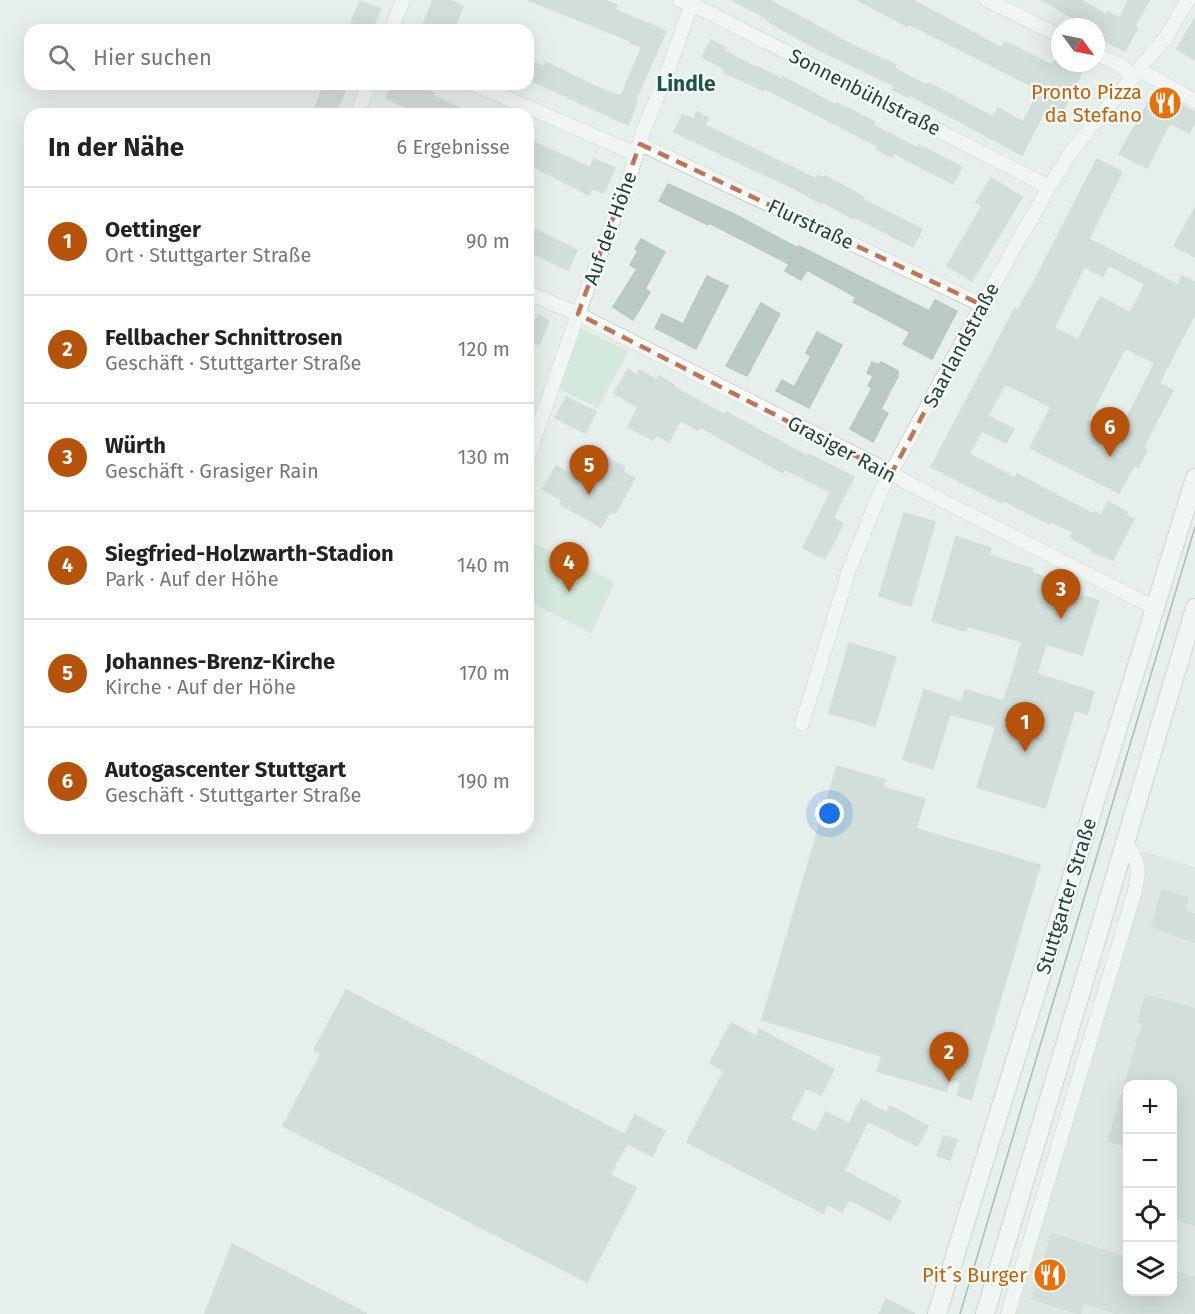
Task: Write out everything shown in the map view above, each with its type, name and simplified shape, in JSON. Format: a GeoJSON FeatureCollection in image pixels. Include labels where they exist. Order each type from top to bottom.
{"type":"FeatureCollection","features":[{"type":"Feature","properties":{"kind":"main road","name":"Stuttgarter Straße"},"geometry":{"type":"LineString","coordinates":[[937,1314],[1195,478]]}},
{"type":"Feature","properties":{"kind":"main road","name":"Stuttgarter Straße"},"geometry":{"type":"LineString","coordinates":[[985,1314],[1195,608]]}},
{"type":"Feature","properties":{"kind":"street"},"geometry":{"type":"LineString","coordinates":[[393,24],[403,0]]}},
{"type":"Feature","properties":{"kind":"street"},"geometry":{"type":"LineString","coordinates":[[987,0],[1051,32]]}},
{"type":"Feature","properties":{"kind":"street","name":"Saarlandstraße"},"geometry":{"type":"LineString","coordinates":[[802,724],[849,570],[875,504],[982,305],[1049,187],[1073,149],[1166,37],[1188,0]]}},
{"type":"Feature","properties":{"kind":"street","name":"Auf der Höhe"},"geometry":{"type":"LineString","coordinates":[[534,440],[688,2]]}},
{"type":"Feature","properties":{"kind":"street","name":"Sonnenbühlstraße"},"geometry":{"type":"LineString","coordinates":[[688,2],[1049,187]]}},
{"type":"Feature","properties":{"kind":"street"},"geometry":{"type":"LineString","coordinates":[[1105,58],[1195,101]]}},
{"type":"Feature","properties":{"kind":"street"},"geometry":{"type":"LineString","coordinates":[[359,108],[367,90]]}},
{"type":"Feature","properties":{"kind":"street","name":"Flurstraße"},"geometry":{"type":"LineString","coordinates":[[489,90],[638,149],[982,305]]}},
{"type":"Feature","properties":{"kind":"street","name":"Grasiger Rain"},"geometry":{"type":"LineString","coordinates":[[534,296],[578,314],[1155,608]]}},
{"type":"Feature","properties":{"kind":"street"},"geometry":{"type":"LineString","coordinates":[[1008,1314],[1134,894],[1139,870],[1126,842]]}},
{"type":"Feature","properties":{"kind":"highlighted area"},"geometry":{"type":"Polygon","coordinates":[[[640,144],[982,305],[891,474],[578,314],[640,144]]]}},
{"type":"Feature","properties":{"kind":"shaded area"},"geometry":{"type":"Polygon","coordinates":[[[1142,851],[1195,867],[1195,1314],[1011,1314],[1142,851]]]}},
{"type":"Feature","properties":{"kind":"green space"},"geometry":{"type":"Polygon","coordinates":[[[580,328],[628,351],[598,408],[559,389],[580,328]]]}},
{"type":"Feature","properties":{"kind":"green space"},"geometry":{"type":"Polygon","coordinates":[[[534,544],[615,582],[591,633],[534,604],[534,544]]]}},
{"type":"Feature","properties":{"kind":"building"},"geometry":{"type":"Polygon","coordinates":[[[433,0],[448,0],[463,6],[456,24],[423,24],[433,0]]]}},
{"type":"Feature","properties":{"kind":"building"},"geometry":{"type":"Polygon","coordinates":[[[528,0],[605,0],[617,5],[615,10],[666,31],[635,101],[637,102],[628,125],[534,82],[534,63],[544,67],[546,62],[596,87],[621,96],[642,47],[528,0]]]}},
{"type":"Feature","properties":{"kind":"building"},"geometry":{"type":"Polygon","coordinates":[[[732,0],[769,0],[856,47],[896,65],[894,68],[926,85],[928,83],[993,117],[998,108],[1023,122],[1040,90],[858,0],[912,0],[1002,48],[1005,42],[1051,65],[1051,72],[1082,72],[1058,122],[1043,114],[1022,155],[910,95],[908,97],[893,90],[895,86],[821,51],[767,21],[768,19],[732,0]]]}},
{"type":"Feature","properties":{"kind":"building"},"geometry":{"type":"Polygon","coordinates":[[[1042,0],[1081,0],[1106,15],[1108,12],[1120,18],[1129,0],[1149,0],[1135,26],[1138,28],[1125,51],[1105,41],[1105,18],[1073,18],[1042,0]]]}},
{"type":"Feature","properties":{"kind":"building"},"geometry":{"type":"Polygon","coordinates":[[[360,1],[380,9],[374,24],[350,24],[360,1]]]}},
{"type":"Feature","properties":{"kind":"building"},"geometry":{"type":"Polygon","coordinates":[[[1195,18],[1195,60],[1177,49],[1195,18]]]}},
{"type":"Feature","properties":{"kind":"building"},"geometry":{"type":"Polygon","coordinates":[[[711,40],[726,48],[724,51],[755,67],[782,79],[783,77],[836,105],[837,103],[875,122],[873,125],[917,148],[919,145],[962,167],[953,184],[893,153],[892,157],[876,149],[878,146],[764,88],[763,90],[723,72],[725,69],[702,57],[711,40]]]}},
{"type":"Feature","properties":{"kind":"building"},"geometry":{"type":"Polygon","coordinates":[[[322,90],[345,90],[338,108],[315,108],[322,90]]]}},
{"type":"Feature","properties":{"kind":"building"},"geometry":{"type":"Polygon","coordinates":[[[389,90],[427,90],[434,93],[433,96],[460,108],[408,108],[386,98],[389,90]]]}},
{"type":"Feature","properties":{"kind":"building"},"geometry":{"type":"Polygon","coordinates":[[[1155,91],[1195,112],[1195,122],[1189,133],[1170,123],[1147,168],[1119,154],[1155,91]]]}},
{"type":"Feature","properties":{"kind":"building"},"geometry":{"type":"Polygon","coordinates":[[[697,112],[708,118],[705,125],[816,179],[818,175],[824,178],[825,176],[864,197],[862,199],[922,229],[913,247],[853,216],[852,218],[823,202],[822,204],[674,132],[683,114],[694,120],[697,112]]]}},
{"type":"Feature","properties":{"kind":"building"},"geometry":{"type":"Polygon","coordinates":[[[534,142],[590,168],[594,159],[615,168],[604,193],[592,188],[589,195],[534,167],[534,142]]]}},
{"type":"Feature","properties":{"kind":"building"},"geometry":{"type":"Polygon","coordinates":[[[1097,159],[1122,172],[1089,239],[1178,285],[1182,276],[1195,282],[1195,314],[1159,383],[1173,390],[1143,448],[1147,450],[1138,467],[1134,465],[1119,493],[1030,448],[1051,407],[1005,384],[988,416],[1014,429],[1006,443],[982,431],[969,454],[1015,478],[1017,474],[1093,514],[1095,512],[1101,515],[1108,502],[1127,512],[1126,515],[1134,519],[1113,560],[1092,552],[1093,550],[1070,537],[1073,532],[1050,521],[1049,524],[1003,500],[1002,503],[931,467],[1015,308],[1018,310],[1097,159]],[[1109,265],[1103,276],[1084,267],[1054,328],[1078,340],[1100,297],[1130,313],[1145,284],[1109,265]],[[1125,348],[1088,420],[1118,435],[1155,363],[1125,348]]]}},
{"type":"Feature","properties":{"kind":"building"},"geometry":{"type":"Polygon","coordinates":[[[991,178],[1022,197],[972,281],[947,266],[982,206],[976,202],[991,178]]]}},
{"type":"Feature","properties":{"kind":"building"},"geometry":{"type":"Polygon","coordinates":[[[668,184],[734,214],[798,248],[799,246],[929,311],[935,300],[957,311],[932,359],[903,344],[910,332],[853,302],[856,297],[807,270],[801,280],[785,271],[789,264],[709,223],[708,225],[659,201],[668,184]]]}},
{"type":"Feature","properties":{"kind":"building"},"geometry":{"type":"Polygon","coordinates":[[[1195,208],[1195,257],[1174,246],[1195,208]]]}},
{"type":"Feature","properties":{"kind":"building"},"geometry":{"type":"Polygon","coordinates":[[[536,230],[577,250],[568,270],[534,254],[536,230]]]}},
{"type":"Feature","properties":{"kind":"building"},"geometry":{"type":"Polygon","coordinates":[[[641,239],[665,252],[645,289],[650,292],[633,320],[613,307],[637,269],[630,265],[638,251],[635,249],[641,239]]]}},
{"type":"Feature","properties":{"kind":"building"},"geometry":{"type":"Polygon","coordinates":[[[707,276],[728,286],[696,349],[655,328],[662,314],[683,324],[707,276]]]}},
{"type":"Feature","properties":{"kind":"building"},"geometry":{"type":"Polygon","coordinates":[[[761,303],[780,314],[747,376],[726,366],[761,303]]]}},
{"type":"Feature","properties":{"kind":"building"},"geometry":{"type":"Polygon","coordinates":[[[538,315],[549,321],[539,345],[534,343],[534,319],[536,320],[538,315]]]}},
{"type":"Feature","properties":{"kind":"building"},"geometry":{"type":"Polygon","coordinates":[[[817,332],[842,345],[809,408],[776,391],[782,380],[794,387],[811,356],[806,353],[817,332]]]}},
{"type":"Feature","properties":{"kind":"building"},"geometry":{"type":"Polygon","coordinates":[[[872,362],[879,365],[881,362],[898,371],[898,376],[881,409],[888,413],[873,442],[850,429],[872,388],[868,386],[873,376],[867,373],[872,362]]]}},
{"type":"Feature","properties":{"kind":"building"},"geometry":{"type":"Polygon","coordinates":[[[628,369],[637,375],[640,370],[656,380],[659,376],[674,385],[673,387],[725,415],[726,412],[807,456],[808,454],[854,477],[833,518],[843,524],[825,559],[803,548],[831,492],[785,469],[783,473],[700,427],[698,430],[680,420],[669,442],[656,435],[653,440],[628,427],[638,407],[614,393],[628,369]]]}},
{"type":"Feature","properties":{"kind":"building"},"geometry":{"type":"Polygon","coordinates":[[[566,397],[596,412],[585,433],[555,418],[566,397]]]}},
{"type":"Feature","properties":{"kind":"building"},"geometry":{"type":"Polygon","coordinates":[[[606,457],[625,468],[623,472],[635,478],[615,514],[611,511],[601,527],[560,504],[562,500],[543,489],[556,466],[591,485],[606,457]]]}},
{"type":"Feature","properties":{"kind":"building"},"geometry":{"type":"Polygon","coordinates":[[[904,513],[935,522],[911,606],[879,596],[904,513]]]}},
{"type":"Feature","properties":{"kind":"building"},"geometry":{"type":"Polygon","coordinates":[[[956,537],[991,548],[988,555],[1033,569],[1032,573],[1069,584],[1066,591],[1099,601],[1082,655],[1046,644],[1037,674],[1094,692],[1087,714],[1075,710],[1045,808],[977,787],[996,727],[950,714],[933,769],[903,759],[924,690],[961,702],[965,690],[1004,701],[1022,642],[967,626],[966,631],[932,621],[956,537]]]}},
{"type":"Feature","properties":{"kind":"building"},"geometry":{"type":"Polygon","coordinates":[[[849,643],[896,657],[875,726],[829,713],[849,643]]]}},
{"type":"Feature","properties":{"kind":"building"},"geometry":{"type":"Polygon","coordinates":[[[837,766],[885,780],[883,787],[925,799],[916,829],[1040,865],[971,1099],[957,1095],[961,1082],[952,1078],[946,1091],[877,1071],[882,1056],[762,1020],[837,766]]]}},
{"type":"Feature","properties":{"kind":"building"},"geometry":{"type":"Polygon","coordinates":[[[1162,890],[1188,898],[1184,910],[1195,914],[1195,942],[1152,927],[1162,890]]]}},
{"type":"Feature","properties":{"kind":"building"},"geometry":{"type":"Polygon","coordinates":[[[346,990],[625,1135],[635,1115],[665,1131],[652,1156],[627,1143],[610,1175],[636,1188],[587,1282],[283,1126],[321,1054],[314,1050],[346,990]]]}},
{"type":"Feature","properties":{"kind":"building"},"geometry":{"type":"Polygon","coordinates":[[[1146,995],[1195,1009],[1195,1225],[1177,1220],[1177,1080],[1126,1080],[1143,1023],[1138,1022],[1146,995]]]}},
{"type":"Feature","properties":{"kind":"building"},"geometry":{"type":"Polygon","coordinates":[[[731,1023],[757,1037],[759,1029],[834,1069],[821,1095],[806,1088],[790,1119],[816,1132],[826,1112],[849,1124],[861,1099],[886,1113],[890,1106],[928,1126],[917,1146],[868,1121],[844,1171],[901,1201],[890,1221],[849,1199],[842,1212],[827,1204],[823,1213],[687,1142],[724,1071],[710,1063],[731,1023]]]}},
{"type":"Feature","properties":{"kind":"building"},"geometry":{"type":"Polygon","coordinates":[[[1123,1091],[1123,1145],[1108,1141],[1123,1091]]]}},
{"type":"Feature","properties":{"kind":"building"},"geometry":{"type":"Polygon","coordinates":[[[944,1136],[957,1140],[950,1160],[937,1156],[944,1136]]]}},
{"type":"Feature","properties":{"kind":"building"},"geometry":{"type":"Polygon","coordinates":[[[1052,1234],[1123,1256],[1123,1296],[1177,1296],[1177,1272],[1195,1278],[1195,1314],[1119,1314],[1083,1303],[1080,1314],[1032,1299],[1052,1234]]]}},
{"type":"Feature","properties":{"kind":"building"},"geometry":{"type":"Polygon","coordinates":[[[232,1244],[367,1314],[205,1314],[232,1244]]]}},
{"type":"Feature","properties":{"kind":"building"},"geometry":{"type":"Polygon","coordinates":[[[886,1299],[915,1314],[879,1314],[886,1299]]]}},
{"type":"Feature","properties":{"kind":"tram line"},"geometry":{"type":"LineString","coordinates":[[960,1314],[1195,527]]}},
{"type":"Feature","properties":{"kind":"place","name":"Pronto Pizza da Stefano"},"geometry":{"type":"Point","coordinates":[1165,103]}},
{"type":"Feature","properties":{"kind":"place","name":"Autogascenter Stuttgart"},"geometry":{"type":"Point","coordinates":[1110,457]}},
{"type":"Feature","properties":{"kind":"place","name":"Johannes-Brenz-Kirche"},"geometry":{"type":"Point","coordinates":[589,495]}},
{"type":"Feature","properties":{"kind":"place","name":"Siegfried-Holzwarth-Stadion"},"geometry":{"type":"Point","coordinates":[569,592]}},
{"type":"Feature","properties":{"kind":"place","name":"Würth"},"geometry":{"type":"Point","coordinates":[1061,619]}},
{"type":"Feature","properties":{"kind":"place","name":"Oettinger"},"geometry":{"type":"Point","coordinates":[1025,752]}},
{"type":"Feature","properties":{"kind":"place","name":"Fellbacher Schnittrosen"},"geometry":{"type":"Point","coordinates":[949,1082]}},
{"type":"Feature","properties":{"kind":"place","name":"Pit´s Burger"},"geometry":{"type":"Point","coordinates":[1050,1275]}},
{"type":"Feature","properties":{"kind":"district","name":"Lindle"},"geometry":{"type":"Point","coordinates":[686,84]}}]}
